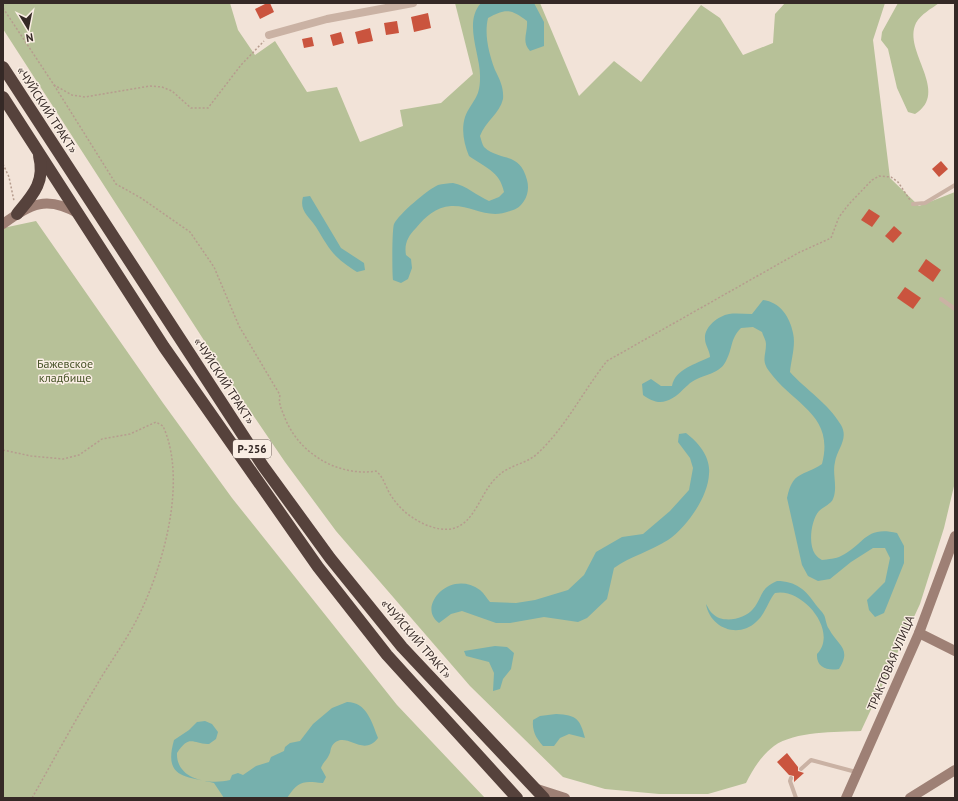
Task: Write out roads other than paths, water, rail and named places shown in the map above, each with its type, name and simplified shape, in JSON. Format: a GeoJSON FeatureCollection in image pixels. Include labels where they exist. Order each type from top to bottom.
{"type":"FeatureCollection","features":[{"type":"Feature","properties":{"kind":"highway","name":"«ЧУЙСКИЙ ТРАКТ»"},"geometry":{"type":"LineString","coordinates":[[3,67],[263,466],[326,552],[402,646],[544,798]]}},
{"type":"Feature","properties":{"kind":"highway","name":"Р-256"},"geometry":{"type":"LineString","coordinates":[[3,97],[164,347],[318,567],[387,655],[516,798]]}},
{"type":"Feature","properties":{"kind":"highway"},"geometry":{"type":"LineString","coordinates":[[17,214],[35,192],[41,180],[42,165],[37,150]]}},
{"type":"Feature","properties":{"kind":"street"},"geometry":{"type":"LineString","coordinates":[[269,35],[327,19],[413,3]]}},
{"type":"Feature","properties":{"kind":"street"},"geometry":{"type":"LineString","coordinates":[[3,224],[17,214],[36,205],[49,203],[62,205],[79,214]]}},
{"type":"Feature","properties":{"kind":"street","name":"ТРАКТОВАЯ УЛИЦА"},"geometry":{"type":"LineString","coordinates":[[846,798],[919,633],[955,536]]}},
{"type":"Feature","properties":{"kind":"street"},"geometry":{"type":"LineString","coordinates":[[919,633],[955,651]]}},
{"type":"Feature","properties":{"kind":"street"},"geometry":{"type":"LineString","coordinates":[[910,798],[955,770]]}},
{"type":"Feature","properties":{"kind":"street"},"geometry":{"type":"LineString","coordinates":[[534,788],[565,798]]}},
{"type":"Feature","properties":{"kind":"lane"},"geometry":{"type":"LineString","coordinates":[[913,204],[925,203],[955,185]]}},
{"type":"Feature","properties":{"kind":"lane"},"geometry":{"type":"LineString","coordinates":[[941,299],[955,309]]}},
{"type":"Feature","properties":{"kind":"lane"},"geometry":{"type":"LineString","coordinates":[[801,770],[811,760],[857,772]]}},
{"type":"Feature","properties":{"kind":"lane"},"geometry":{"type":"LineString","coordinates":[[791,778],[790,781],[796,798]]}},
{"type":"Feature","properties":{"kind":"water"},"geometry":{"type":"Polygon","coordinates":[[[481,3],[534,3],[544,22],[544,46],[530,51],[525,40],[527,21],[517,14],[504,11],[488,18],[487,24],[489,51],[501,84],[503,99],[499,109],[485,126],[480,136],[484,147],[490,152],[509,158],[520,165],[527,180],[527,194],[524,201],[518,208],[502,213],[494,214],[459,206],[451,206],[440,208],[431,213],[413,231],[407,240],[406,255],[411,259],[412,268],[408,279],[401,283],[393,280],[392,251],[393,228],[401,214],[427,192],[438,185],[448,183],[458,184],[489,201],[499,197],[504,192],[499,179],[495,174],[469,156],[464,137],[463,127],[465,117],[479,91],[480,85],[480,69],[474,39],[473,20],[481,3]]]}},
{"type":"Feature","properties":{"kind":"water"},"geometry":{"type":"Polygon","coordinates":[[[310,196],[341,248],[364,263],[365,270],[357,272],[342,262],[329,247],[305,213],[302,206],[303,197],[310,196]]]}},
{"type":"Feature","properties":{"kind":"water"},"geometry":{"type":"Polygon","coordinates":[[[763,300],[769,301],[779,307],[787,316],[792,327],[794,342],[790,372],[824,403],[836,417],[843,430],[844,435],[842,444],[836,457],[834,467],[835,490],[833,499],[819,511],[812,526],[811,538],[815,554],[822,560],[839,557],[849,552],[871,534],[886,531],[897,533],[904,546],[904,563],[884,613],[875,617],[869,610],[867,600],[885,582],[890,558],[885,548],[873,548],[851,562],[830,579],[818,581],[808,576],[802,565],[787,498],[789,489],[796,478],[822,464],[824,447],[823,433],[809,412],[779,383],[769,371],[765,364],[764,358],[766,342],[762,332],[753,327],[741,328],[733,340],[723,366],[719,370],[693,381],[670,400],[657,402],[643,395],[642,384],[651,379],[661,386],[672,386],[677,375],[682,371],[710,357],[705,341],[705,335],[712,323],[720,317],[729,314],[752,314],[763,300]]]}},
{"type":"Feature","properties":{"kind":"water"},"geometry":{"type":"Polygon","coordinates":[[[686,433],[703,450],[708,462],[708,483],[701,502],[689,519],[668,540],[614,568],[607,599],[587,618],[578,622],[544,617],[510,623],[496,623],[462,611],[451,614],[439,623],[433,616],[431,608],[434,600],[440,592],[448,587],[458,584],[469,584],[480,590],[490,602],[516,603],[535,600],[568,590],[584,575],[596,552],[622,537],[643,534],[670,511],[689,490],[693,468],[690,458],[678,442],[679,434],[686,433]]]}},
{"type":"Feature","properties":{"kind":"water"},"geometry":{"type":"Polygon","coordinates":[[[777,581],[784,581],[800,587],[823,614],[828,627],[844,652],[843,662],[839,669],[827,669],[818,663],[817,654],[823,645],[824,634],[814,613],[806,604],[796,597],[785,593],[775,593],[759,619],[749,627],[741,630],[733,630],[719,625],[709,612],[706,604],[710,611],[717,617],[722,619],[739,618],[753,609],[764,590],[777,581]]]}},
{"type":"Feature","properties":{"kind":"water"},"geometry":{"type":"Polygon","coordinates":[[[495,646],[507,647],[514,653],[511,669],[503,679],[500,689],[493,691],[494,673],[489,662],[466,656],[464,651],[495,646]]]}},
{"type":"Feature","properties":{"kind":"water"},"geometry":{"type":"Polygon","coordinates":[[[347,702],[354,703],[364,709],[368,714],[378,738],[372,744],[366,746],[348,741],[337,741],[332,746],[330,754],[321,768],[326,777],[323,783],[302,783],[295,788],[287,798],[224,798],[214,783],[204,781],[213,782],[230,780],[232,775],[238,773],[243,775],[256,766],[269,762],[271,757],[284,751],[285,747],[290,743],[300,741],[313,724],[332,708],[347,702]]]}},
{"type":"Feature","properties":{"kind":"water"},"geometry":{"type":"Polygon","coordinates":[[[556,714],[573,717],[576,719],[581,726],[585,738],[569,734],[560,738],[554,746],[543,746],[535,734],[533,720],[540,716],[556,714]]]}},
{"type":"Feature","properties":{"kind":"water"},"geometry":{"type":"Polygon","coordinates":[[[205,721],[212,724],[218,732],[216,739],[209,744],[192,741],[185,743],[177,753],[178,762],[188,775],[204,781],[186,777],[179,774],[174,769],[171,753],[174,740],[189,730],[197,722],[205,721]]]}},
{"type":"Feature","properties":{"kind":"park label","name":"Бажевское кладбище"},"geometry":{"type":"Point","coordinates":[65,371]}}]}
